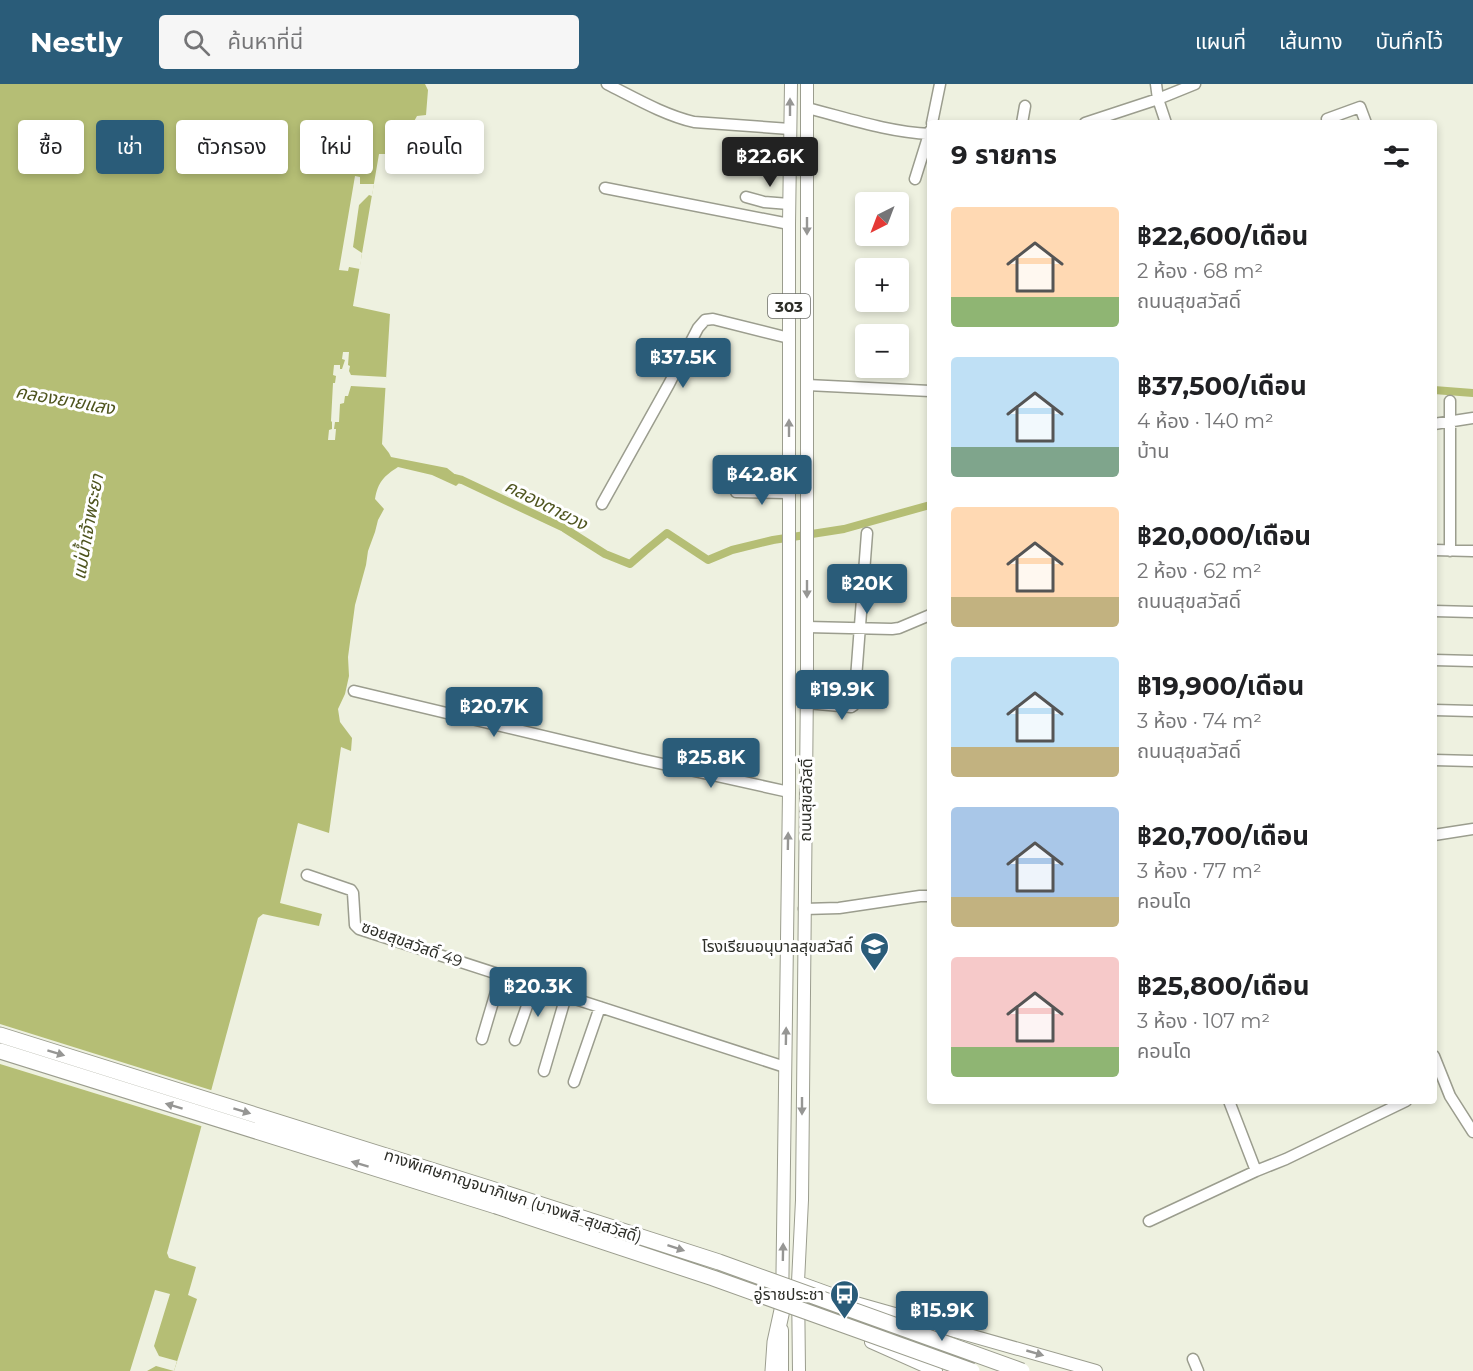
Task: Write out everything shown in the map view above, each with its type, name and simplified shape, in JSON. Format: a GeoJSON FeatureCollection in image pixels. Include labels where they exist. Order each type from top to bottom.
{"type":"FeatureCollection","features":[{"type":"Feature","properties":{"kind":"highway","name":"ทางพิเศษกาญจนาภิเษก (บางพลี-สุขสวัสดิ์)"},"geometry":{"type":"LineString","coordinates":[[0,1035],[719,1262],[1022,1371]]}},
{"type":"Feature","properties":{"kind":"highway","name":"ทางพิเศษกาญจนาภิเษก (บางพลี-สุขสวัสดิ์)"},"geometry":{"type":"LineString","coordinates":[[0,1052],[529,1217],[713,1278],[972,1371]]}},
{"type":"Feature","properties":{"kind":"highway"},"geometry":{"type":"LineString","coordinates":[[771,1371],[782,1310]]}},
{"type":"Feature","properties":{"kind":"main road","name":"ถนนสุขสวัสดิ์"},"geometry":{"type":"LineString","coordinates":[[782,1371],[789,792],[790,84]]}},
{"type":"Feature","properties":{"kind":"main road","name":"ถนนสุขสวัสดิ์"},"geometry":{"type":"LineString","coordinates":[[799,1371],[798,1282],[802,1200],[807,704],[807,84]]}},
{"type":"Feature","properties":{"kind":"main road"},"geometry":{"type":"LineString","coordinates":[[789,628],[807,627]]}},
{"type":"Feature","properties":{"kind":"main road"},"geometry":{"type":"LineString","coordinates":[[798,1282],[856,1303],[1096,1371]]}},
{"type":"Feature","properties":{"kind":"main road"},"geometry":{"type":"LineString","coordinates":[[782,1310],[882,1346],[936,1371]]}},
{"type":"Feature","properties":{"kind":"street"},"geometry":{"type":"LineString","coordinates":[[607,84],[685,120],[790,129]]}},
{"type":"Feature","properties":{"kind":"street"},"geometry":{"type":"LineString","coordinates":[[933,120],[940,84]]}},
{"type":"Feature","properties":{"kind":"street"},"geometry":{"type":"LineString","coordinates":[[1156,84],[1165,120]]}},
{"type":"Feature","properties":{"kind":"street"},"geometry":{"type":"LineString","coordinates":[[1104,120],[1195,84]]}},
{"type":"Feature","properties":{"kind":"street"},"geometry":{"type":"LineString","coordinates":[[1023,120],[1025,106]]}},
{"type":"Feature","properties":{"kind":"street"},"geometry":{"type":"LineString","coordinates":[[1331,120],[1360,107],[1365,120]]}},
{"type":"Feature","properties":{"kind":"street"},"geometry":{"type":"LineString","coordinates":[[807,108],[880,127],[927,133]]}},
{"type":"Feature","properties":{"kind":"street"},"geometry":{"type":"LineString","coordinates":[[915,179],[927,142]]}},
{"type":"Feature","properties":{"kind":"street"},"geometry":{"type":"LineString","coordinates":[[604,188],[789,224]]}},
{"type":"Feature","properties":{"kind":"street"},"geometry":{"type":"LineString","coordinates":[[747,197],[764,202],[789,204]]}},
{"type":"Feature","properties":{"kind":"street"},"geometry":{"type":"LineString","coordinates":[[602,504],[698,328],[705,320],[713,319],[789,338]]}},
{"type":"Feature","properties":{"kind":"street"},"geometry":{"type":"LineString","coordinates":[[807,385],[927,391]]}},
{"type":"Feature","properties":{"kind":"street"},"geometry":{"type":"LineString","coordinates":[[1450,401],[1450,550]]}},
{"type":"Feature","properties":{"kind":"street"},"geometry":{"type":"LineString","coordinates":[[1437,423],[1473,418]]}},
{"type":"Feature","properties":{"kind":"street"},"geometry":{"type":"LineString","coordinates":[[736,492],[789,493]]}},
{"type":"Feature","properties":{"kind":"street"},"geometry":{"type":"LineString","coordinates":[[807,704],[851,707],[854,705],[867,534]]}},
{"type":"Feature","properties":{"kind":"street"},"geometry":{"type":"LineString","coordinates":[[1437,550],[1473,551]]}},
{"type":"Feature","properties":{"kind":"street"},"geometry":{"type":"LineString","coordinates":[[1437,611],[1473,612]]}},
{"type":"Feature","properties":{"kind":"street"},"geometry":{"type":"LineString","coordinates":[[807,627],[899,628],[927,616]]}},
{"type":"Feature","properties":{"kind":"street"},"geometry":{"type":"LineString","coordinates":[[1437,660],[1473,661]]}},
{"type":"Feature","properties":{"kind":"street"},"geometry":{"type":"LineString","coordinates":[[354,692],[789,792]]}},
{"type":"Feature","properties":{"kind":"street"},"geometry":{"type":"LineString","coordinates":[[1437,710],[1473,711]]}},
{"type":"Feature","properties":{"kind":"street"},"geometry":{"type":"LineString","coordinates":[[1437,760],[1473,761]]}},
{"type":"Feature","properties":{"kind":"street"},"geometry":{"type":"LineString","coordinates":[[1437,835],[1473,829]]}},
{"type":"Feature","properties":{"kind":"street","name":"ซอยสุขสวัสดิ์ 49"},"geometry":{"type":"LineString","coordinates":[[307,874],[351,890],[355,926],[359,929],[785,1067]]}},
{"type":"Feature","properties":{"kind":"street"},"geometry":{"type":"LineString","coordinates":[[804,909],[839,908],[927,896]]}},
{"type":"Feature","properties":{"kind":"street"},"geometry":{"type":"LineString","coordinates":[[482,1039],[501,975]]}},
{"type":"Feature","properties":{"kind":"street"},"geometry":{"type":"LineString","coordinates":[[515,1041],[534,986]]}},
{"type":"Feature","properties":{"kind":"street"},"geometry":{"type":"LineString","coordinates":[[544,1071],[566,996]]}},
{"type":"Feature","properties":{"kind":"street"},"geometry":{"type":"LineString","coordinates":[[574,1082],[600,1007]]}},
{"type":"Feature","properties":{"kind":"street"},"geometry":{"type":"LineString","coordinates":[[1439,1085],[1473,1132]]}},
{"type":"Feature","properties":{"kind":"street"},"geometry":{"type":"LineString","coordinates":[[1229,1104],[1256,1171]]}},
{"type":"Feature","properties":{"kind":"street"},"geometry":{"type":"LineString","coordinates":[[1149,1221],[1400,1104]]}},
{"type":"Feature","properties":{"kind":"street"},"geometry":{"type":"LineString","coordinates":[[1193,1359],[1198,1371]]}},
{"type":"Feature","properties":{"kind":"water"},"geometry":{"type":"Polygon","coordinates":[[[0,84],[425,84],[428,90],[426,115],[417,116],[415,120],[385,120],[385,154],[379,154],[353,306],[390,314],[382,444],[391,457],[447,468],[462,480],[456,486],[432,475],[398,467],[385,477],[378,488],[375,499],[384,509],[368,551],[355,605],[348,657],[349,676],[345,694],[338,709],[340,722],[352,738],[351,751],[341,747],[329,833],[298,823],[280,903],[322,914],[319,926],[263,914],[258,918],[167,1253],[169,1258],[196,1267],[188,1295],[197,1299],[174,1371],[0,1371],[0,84]]]}},
{"type":"Feature","properties":{"kind":"pier"},"geometry":{"type":"Polygon","coordinates":[[[355,176],[360,177],[360,184],[374,184],[372,196],[369,195],[359,205],[353,247],[362,253],[360,269],[349,267],[348,271],[339,270],[355,176]]]}},
{"type":"Feature","properties":{"kind":"pier"},"geometry":{"type":"Polygon","coordinates":[[[343,352],[349,352],[348,365],[351,375],[386,377],[386,388],[351,386],[344,403],[340,404],[339,422],[335,422],[334,429],[336,429],[335,440],[328,440],[329,430],[332,429],[333,383],[335,383],[336,376],[333,375],[334,365],[340,365],[342,369],[345,360],[342,359],[343,352]]]}},
{"type":"Feature","properties":{"kind":"pier"},"geometry":{"type":"Polygon","coordinates":[[[0,1024],[214,1091],[204,1127],[0,1064],[0,1024]]]}},
{"type":"Feature","properties":{"kind":"pier"},"geometry":{"type":"Polygon","coordinates":[[[155,1290],[170,1294],[154,1346],[159,1356],[177,1361],[174,1371],[156,1366],[147,1371],[130,1371],[155,1290]]]}},
{"type":"Feature","properties":{"kind":"waterway","name":"คลองตายวง"},"geometry":{"type":"LineString","coordinates":[[1437,390],[1473,393]]}},
{"type":"Feature","properties":{"kind":"waterway","name":"คลองตายวง"},"geometry":{"type":"LineString","coordinates":[[454,478],[564,528],[605,554],[630,564],[667,533],[708,560],[732,550],[773,540],[844,529],[927,506]]}},
{"type":"Feature","properties":{"kind":"place","name":"โรงเรียนอนุบาลสุขสวัสดิ์"},"geometry":{"type":"Point","coordinates":[874,972]}},
{"type":"Feature","properties":{"kind":"place","name":"อู่ราชประชา"},"geometry":{"type":"Point","coordinates":[845,1320]}},
{"type":"Feature","properties":{"kind":"water label","name":"คลองยายแสง"},"geometry":{"type":"Point","coordinates":[65,400]}},
{"type":"Feature","properties":{"kind":"water label","name":"แม่น้ำเจ้าพระยา"},"geometry":{"type":"Point","coordinates":[88,527]}}]}
